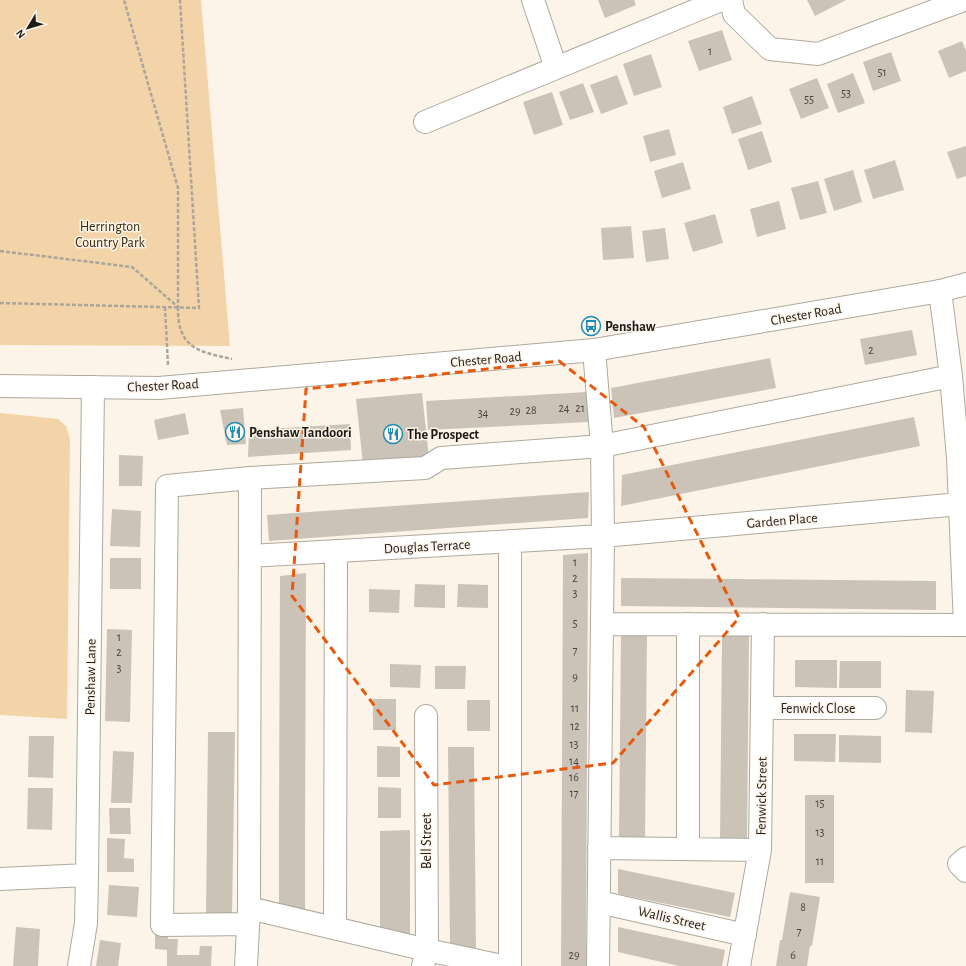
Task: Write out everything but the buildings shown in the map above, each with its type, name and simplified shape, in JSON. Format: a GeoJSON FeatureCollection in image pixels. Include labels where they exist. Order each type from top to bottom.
{"type":"FeatureCollection","features":[{"type":"Feature","properties":{"kind":"street"},"geometry":{"type":"LineString","coordinates":[[533,0],[556,68]]}},
{"type":"Feature","properties":{"kind":"street"},"geometry":{"type":"LineString","coordinates":[[425,122],[721,0]]}},
{"type":"Feature","properties":{"kind":"street"},"geometry":{"type":"LineString","coordinates":[[731,0],[734,14],[770,49],[818,54],[955,1]]}},
{"type":"Feature","properties":{"kind":"street","name":"Chester Road"},"geometry":{"type":"LineString","coordinates":[[0,386],[169,387],[594,350],[940,291],[966,284]]}},
{"type":"Feature","properties":{"kind":"street"},"geometry":{"type":"LineString","coordinates":[[602,624],[965,625],[960,504],[962,458],[940,291]]}},
{"type":"Feature","properties":{"kind":"street"},"geometry":{"type":"LineString","coordinates":[[594,350],[602,446],[603,536],[598,966]]}},
{"type":"Feature","properties":{"kind":"street"},"geometry":{"type":"LineString","coordinates":[[502,966],[425,958],[334,928],[249,916],[162,924],[167,486],[250,478],[425,468],[441,458],[602,446],[951,376]]}},
{"type":"Feature","properties":{"kind":"street","name":"Penshaw Lane"},"geometry":{"type":"LineString","coordinates":[[79,966],[86,923],[93,387]]}},
{"type":"Feature","properties":{"kind":"street"},"geometry":{"type":"LineString","coordinates":[[246,966],[249,916],[250,478]]}},
{"type":"Feature","properties":{"kind":"street","name":"Garden Place"},"geometry":{"type":"LineString","coordinates":[[603,536],[960,504]]}},
{"type":"Feature","properties":{"kind":"street","name":"Douglas Terrace"},"geometry":{"type":"LineString","coordinates":[[250,556],[603,536]]}},
{"type":"Feature","properties":{"kind":"street"},"geometry":{"type":"LineString","coordinates":[[510,541],[510,966]]}},
{"type":"Feature","properties":{"kind":"street"},"geometry":{"type":"LineString","coordinates":[[334,928],[336,551]]}},
{"type":"Feature","properties":{"kind":"street"},"geometry":{"type":"LineString","coordinates":[[688,624],[688,849]]}},
{"type":"Feature","properties":{"kind":"street","name":"Fenwick Street"},"geometry":{"type":"LineString","coordinates":[[739,966],[760,850],[763,624]]}},
{"type":"Feature","properties":{"kind":"street","name":"Fenwick Close"},"geometry":{"type":"LineString","coordinates":[[762,708],[875,708]]}},
{"type":"Feature","properties":{"kind":"street","name":"Bell Street"},"geometry":{"type":"LineString","coordinates":[[425,958],[426,716]]}},
{"type":"Feature","properties":{"kind":"street"},"geometry":{"type":"LineString","coordinates":[[600,848],[760,850]]}},
{"type":"Feature","properties":{"kind":"street"},"geometry":{"type":"LineString","coordinates":[[966,858],[959,864],[966,871]]}},
{"type":"Feature","properties":{"kind":"street"},"geometry":{"type":"LineString","coordinates":[[0,879],[87,875]]}},
{"type":"Feature","properties":{"kind":"street","name":"Wallis Street"},"geometry":{"type":"LineString","coordinates":[[599,902],[745,934]]}},
{"type":"Feature","properties":{"kind":"path"},"geometry":{"type":"LineString","coordinates":[[124,0],[178,188],[178,314],[182,335],[195,349],[209,354],[250,363],[251,379]]}},
{"type":"Feature","properties":{"kind":"path"},"geometry":{"type":"LineString","coordinates":[[0,303],[199,308],[180,0]]}},
{"type":"Feature","properties":{"kind":"path"},"geometry":{"type":"LineString","coordinates":[[0,251],[132,267],[178,307]]}},
{"type":"Feature","properties":{"kind":"path"},"geometry":{"type":"LineString","coordinates":[[164,307],[169,387]]}},
{"type":"Feature","properties":{"kind":"highlighted area"},"geometry":{"type":"Polygon","coordinates":[[[559,361],[644,427],[739,618],[613,763],[434,785],[292,596],[306,389],[559,361]]]}},
{"type":"Feature","properties":{"kind":"green space","name":"Herrington Country Park"},"geometry":{"type":"Polygon","coordinates":[[[0,0],[201,0],[230,346],[0,345],[0,0]]]}},
{"type":"Feature","properties":{"kind":"green space"},"geometry":{"type":"Polygon","coordinates":[[[0,413],[58,419],[66,426],[70,439],[67,719],[0,715],[0,413]]]}},
{"type":"Feature","properties":{"kind":"place","name":"Penshaw"},"geometry":{"type":"Point","coordinates":[591,326]}},
{"type":"Feature","properties":{"kind":"place","name":"Penshaw Tandoori"},"geometry":{"type":"Point","coordinates":[235,432]}},
{"type":"Feature","properties":{"kind":"place","name":"The Prospect"},"geometry":{"type":"Point","coordinates":[393,434]}}]}
